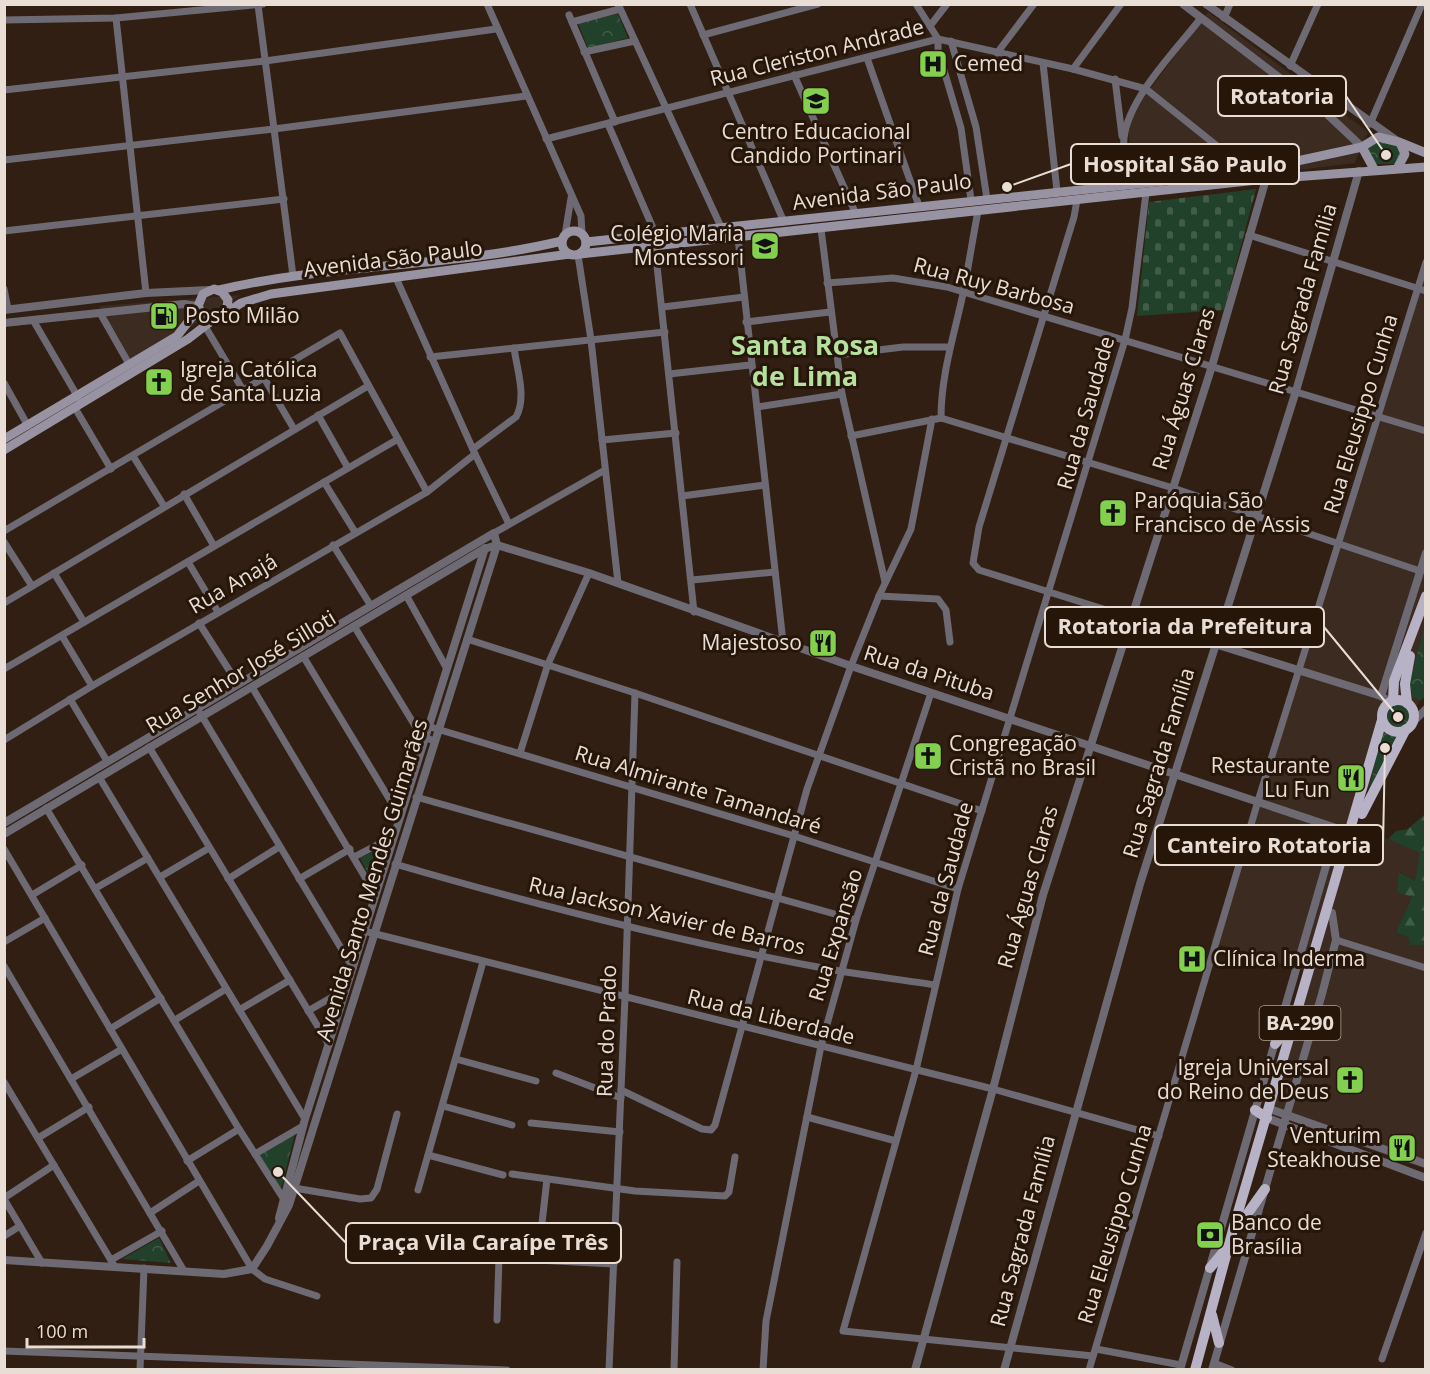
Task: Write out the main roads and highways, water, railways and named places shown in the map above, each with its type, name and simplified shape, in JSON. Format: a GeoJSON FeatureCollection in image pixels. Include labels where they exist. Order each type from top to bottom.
{"type":"FeatureCollection","features":[{"type":"Feature","properties":{"kind":"main road","name":"Avenida São Paulo"},"geometry":{"type":"LineString","coordinates":[[214,290],[293,276],[476,257],[564,238],[574,231],[584,238],[656,235],[855,212],[1242,173],[1362,147],[1378,137],[1399,142],[1425,153]]}},
{"type":"Feature","properties":{"kind":"main road"},"geometry":{"type":"LineString","coordinates":[[1398,167],[1405,153],[1399,142]]}},
{"type":"Feature","properties":{"kind":"main road"},"geometry":{"type":"LineString","coordinates":[[1362,147],[1374,169]]}},
{"type":"Feature","properties":{"kind":"main road","name":"Avenida São Paulo"},"geometry":{"type":"LineString","coordinates":[[78,402],[206,327],[214,319],[241,303],[271,294],[576,254],[1266,179],[1398,167],[1425,167]]}},
{"type":"Feature","properties":{"kind":"main road"},"geometry":{"type":"LineString","coordinates":[[564,238],[562,247],[576,254],[584,238]]}},
{"type":"Feature","properties":{"kind":"main road"},"geometry":{"type":"LineString","coordinates":[[4,450],[78,402],[129,364],[177,336],[199,307],[200,298],[214,290],[228,300],[226,313]]}},
{"type":"Feature","properties":{"kind":"main road"},"geometry":{"type":"LineString","coordinates":[[199,307],[204,316],[214,319]]}},
{"type":"Feature","properties":{"kind":"main road"},"geometry":{"type":"LineString","coordinates":[[4,439],[78,402]]}},
{"type":"Feature","properties":{"kind":"main road"},"geometry":{"type":"LineString","coordinates":[[1411,640],[1405,684],[1407,703],[1413,711],[1410,725],[1401,732],[1389,730],[1382,720],[1385,707],[1425,596]]}},
{"type":"Feature","properties":{"kind":"main road"},"geometry":{"type":"LineString","coordinates":[[1388,700],[1407,703]]}},
{"type":"Feature","properties":{"kind":"main road","name":"BA-290"},"geometry":{"type":"LineString","coordinates":[[1232,1242],[1382,720]]}},
{"type":"Feature","properties":{"kind":"main road","name":"BA-290"},"geometry":{"type":"LineString","coordinates":[[1195,1370],[1270,1114],[1363,811],[1410,725]]}},
{"type":"Feature","properties":{"kind":"main road"},"geometry":{"type":"LineString","coordinates":[[1275,1044],[1296,1020]]}},
{"type":"Feature","properties":{"kind":"main road"},"geometry":{"type":"LineString","coordinates":[[1255,1110],[1270,1114]]}},
{"type":"Feature","properties":{"kind":"main road"},"geometry":{"type":"LineString","coordinates":[[1238,1227],[1265,1189]]}},
{"type":"Feature","properties":{"kind":"main road"},"geometry":{"type":"LineString","coordinates":[[1210,1268],[1232,1242]]}},
{"type":"Feature","properties":{"kind":"main road"},"geometry":{"type":"LineString","coordinates":[[1212,1315],[1219,1343]]}},
{"type":"Feature","properties":{"kind":"place","name":"Cemed"},"geometry":{"type":"Point","coordinates":[933,64]}},
{"type":"Feature","properties":{"kind":"place","name":"Centro Educacional Candido Portinari"},"geometry":{"type":"Point","coordinates":[816,101]}},
{"type":"Feature","properties":{"kind":"place","name":"Rotatoria"},"geometry":{"type":"Point","coordinates":[1386,155]}},
{"type":"Feature","properties":{"kind":"place","name":"Hospital São Paulo"},"geometry":{"type":"Point","coordinates":[1007,187]}},
{"type":"Feature","properties":{"kind":"place","name":"Colégio Maria Montessori"},"geometry":{"type":"Point","coordinates":[765,246]}},
{"type":"Feature","properties":{"kind":"place","name":"Posto Milão"},"geometry":{"type":"Point","coordinates":[164,316]}},
{"type":"Feature","properties":{"kind":"place","name":"Igreja Católica de Santa Luzia"},"geometry":{"type":"Point","coordinates":[159,382]}},
{"type":"Feature","properties":{"kind":"place","name":"Paróquia São Francisco de Assis"},"geometry":{"type":"Point","coordinates":[1113,513]}},
{"type":"Feature","properties":{"kind":"place","name":"Majestoso"},"geometry":{"type":"Point","coordinates":[823,643]}},
{"type":"Feature","properties":{"kind":"place","name":"Rotatoria da Prefeitura"},"geometry":{"type":"Point","coordinates":[1398,717]}},
{"type":"Feature","properties":{"kind":"place","name":"Canteiro Rotatoria"},"geometry":{"type":"Point","coordinates":[1385,748]}},
{"type":"Feature","properties":{"kind":"place","name":"Congregação Cristã no Brasil"},"geometry":{"type":"Point","coordinates":[928,756]}},
{"type":"Feature","properties":{"kind":"place","name":"Restaurante Lu Fun"},"geometry":{"type":"Point","coordinates":[1351,778]}},
{"type":"Feature","properties":{"kind":"place","name":"Clínica Inderma"},"geometry":{"type":"Point","coordinates":[1192,959]}},
{"type":"Feature","properties":{"kind":"place","name":"Igreja Universal do Reino de Deus"},"geometry":{"type":"Point","coordinates":[1350,1080]}},
{"type":"Feature","properties":{"kind":"place","name":"Venturim Steakhouse"},"geometry":{"type":"Point","coordinates":[1402,1148]}},
{"type":"Feature","properties":{"kind":"place","name":"Praça Vila Caraípe Três"},"geometry":{"type":"Point","coordinates":[278,1172]}},
{"type":"Feature","properties":{"kind":"place","name":"Banco de Brasília"},"geometry":{"type":"Point","coordinates":[1210,1235]}},
{"type":"Feature","properties":{"kind":"district","name":"Santa Rosa de Lima"},"geometry":{"type":"Point","coordinates":[805,362]}}]}
